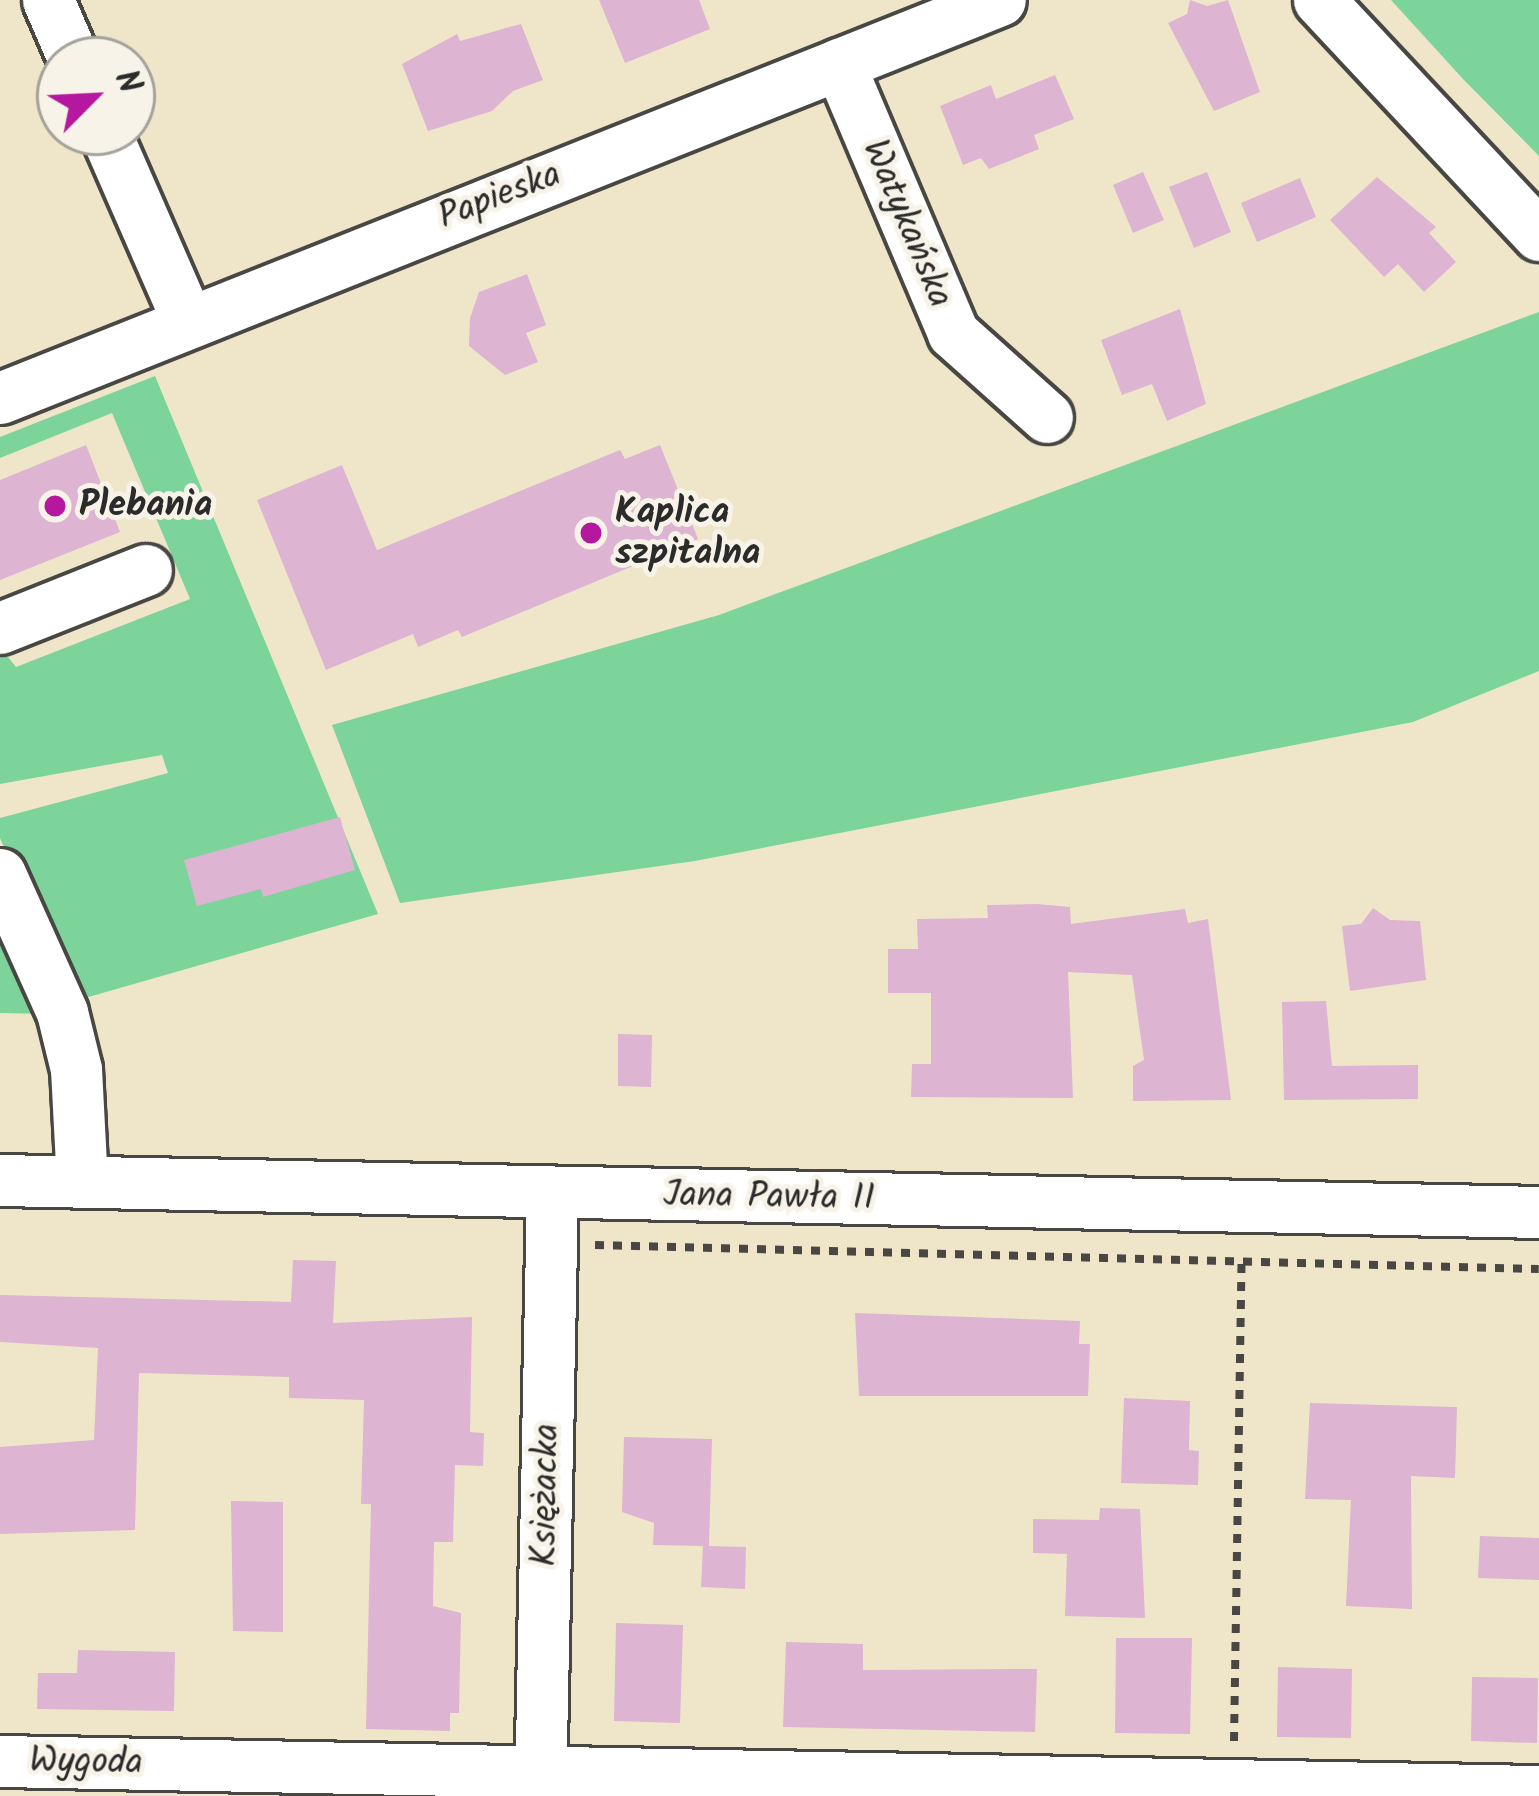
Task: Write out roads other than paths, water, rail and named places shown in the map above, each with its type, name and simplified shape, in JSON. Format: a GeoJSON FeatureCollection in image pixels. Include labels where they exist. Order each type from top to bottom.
{"type":"FeatureCollection","features":[{"type":"Feature","properties":{"kind":"street"},"geometry":{"type":"LineString","coordinates":[[48,0],[64,36]]}},
{"type":"Feature","properties":{"kind":"street","name":"Papieska"},"geometry":{"type":"LineString","coordinates":[[0,398],[1000,0]]}},
{"type":"Feature","properties":{"kind":"street"},"geometry":{"type":"LineString","coordinates":[[1319,0],[1539,235]]}},
{"type":"Feature","properties":{"kind":"street","name":"Watykańska"},"geometry":{"type":"LineString","coordinates":[[839,64],[953,333],[1047,417]]}},
{"type":"Feature","properties":{"kind":"street"},"geometry":{"type":"LineString","coordinates":[[115,156],[187,320]]}},
{"type":"Feature","properties":{"kind":"street"},"geometry":{"type":"LineString","coordinates":[[0,628],[146,570]]}},
{"type":"Feature","properties":{"kind":"street"},"geometry":{"type":"LineString","coordinates":[[0,874],[62,1012],[76,1069],[82,1182]]}},
{"type":"Feature","properties":{"kind":"street","name":"Jana Pawła II"},"geometry":{"type":"LineString","coordinates":[[0,1180],[82,1182],[552,1219],[1245,1208],[1539,1212]]}},
{"type":"Feature","properties":{"kind":"street","name":"Księżacka"},"geometry":{"type":"LineString","coordinates":[[540,1784],[552,1219]]}},
{"type":"Feature","properties":{"kind":"street","name":"Wygoda"},"geometry":{"type":"LineString","coordinates":[[0,1761],[540,1784],[1234,1784],[1539,1791]]}},
{"type":"Feature","properties":{"kind":"place","name":"Plebania"},"geometry":{"type":"Point","coordinates":[55,506]}},
{"type":"Feature","properties":{"kind":"place","name":"Kaplica szpitalna"},"geometry":{"type":"Point","coordinates":[591,533]}}]}
